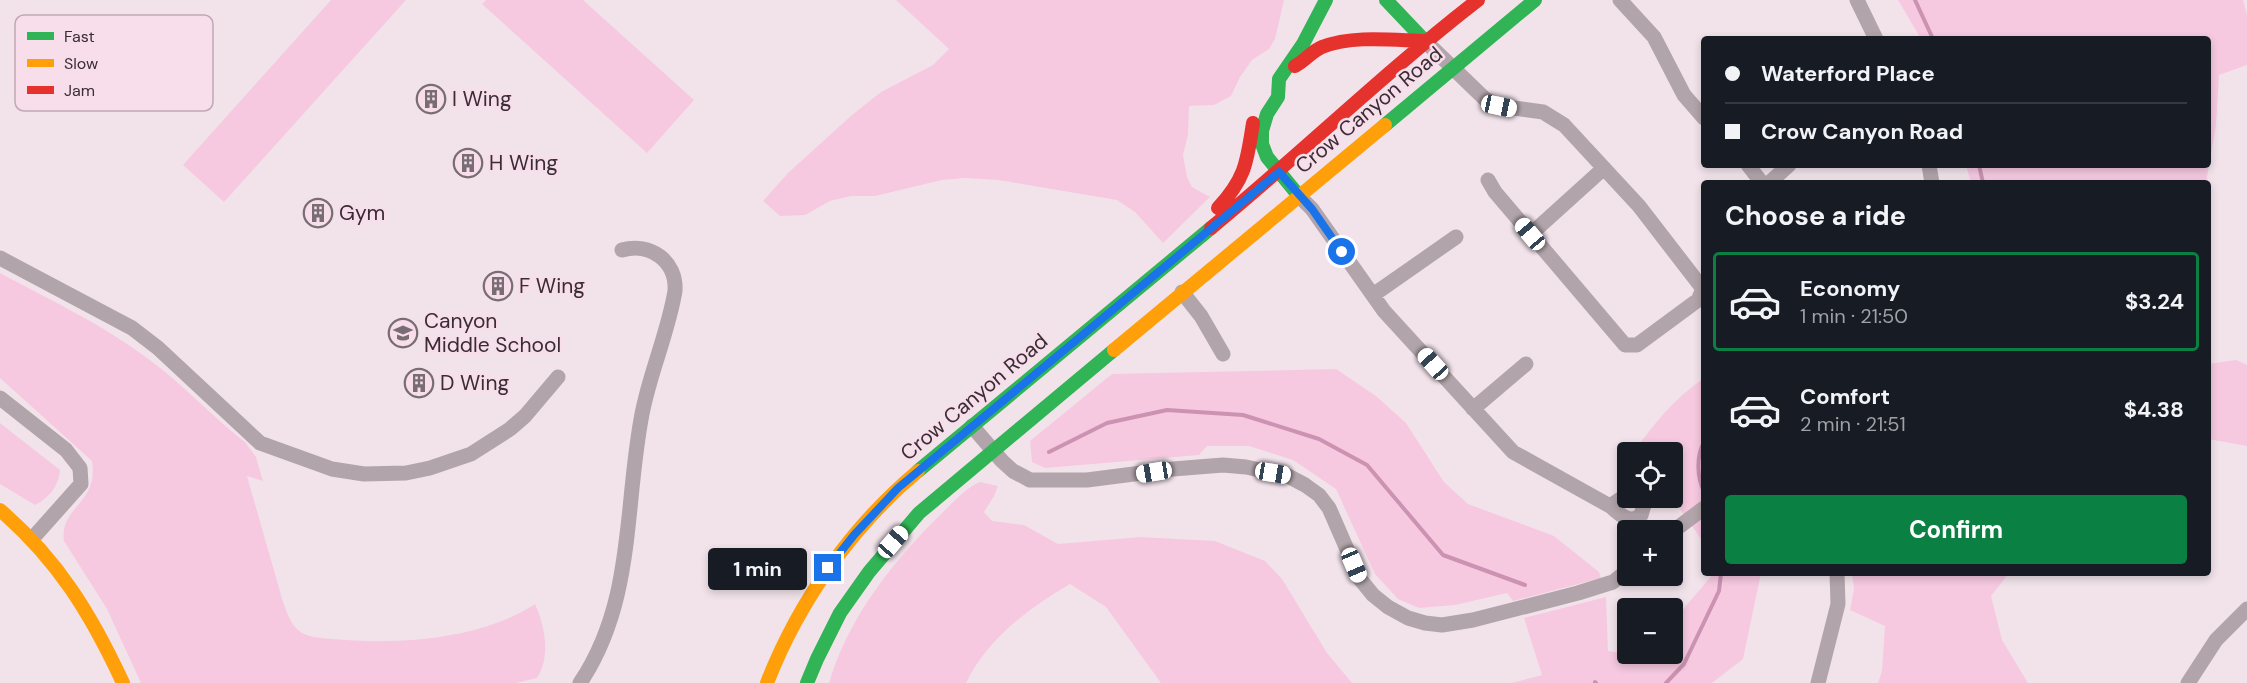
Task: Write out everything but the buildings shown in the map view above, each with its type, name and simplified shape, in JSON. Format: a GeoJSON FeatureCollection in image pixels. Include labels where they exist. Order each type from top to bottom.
{"type":"FeatureCollection","features":[{"type":"Feature","properties":{"kind":"main road"},"geometry":{"type":"LineString","coordinates":[[1183,251],[1200,226],[1236,189],[1244,174],[1253,123],[1268,92],[1303,44],[1326,0]]}},
{"type":"Feature","properties":{"kind":"main road"},"geometry":{"type":"LineString","coordinates":[[1386,0],[1425,41]]}},
{"type":"Feature","properties":{"kind":"main road","name":"Crow Canyon Road"},"geometry":{"type":"LineString","coordinates":[[767,683],[784,643],[828,568],[854,535],[898,488],[1279,172],[1425,41],[1478,0]]}},
{"type":"Feature","properties":{"kind":"main road","name":"Crow Canyon Road"},"geometry":{"type":"LineString","coordinates":[[807,683],[827,635],[844,605],[868,571],[919,513],[1535,0]]}},
{"type":"Feature","properties":{"kind":"main road"},"geometry":{"type":"LineString","coordinates":[[1283,73],[1304,62],[1314,51],[1330,44],[1400,39],[1425,41]]}},
{"type":"Feature","properties":{"kind":"main road"},"geometry":{"type":"LineString","coordinates":[[1283,73],[1278,97],[1267,114],[1262,131],[1262,144],[1267,157],[1299,196]]}},
{"type":"Feature","properties":{"kind":"main road"},"geometry":{"type":"LineString","coordinates":[[0,510],[47,555],[81,600],[100,633],[123,683]]}},
{"type":"Feature","properties":{"kind":"street"},"geometry":{"type":"LineString","coordinates":[[1620,0],[1654,38],[1684,94],[1701,111]]}},
{"type":"Feature","properties":{"kind":"street"},"geometry":{"type":"LineString","coordinates":[[1857,0],[1875,36]]}},
{"type":"Feature","properties":{"kind":"street"},"geometry":{"type":"LineString","coordinates":[[1425,41],[1485,99],[1499,106],[1531,110],[1554,117],[1564,125],[1639,206],[1701,286]]}},
{"type":"Feature","properties":{"kind":"street"},"geometry":{"type":"LineString","coordinates":[[1530,234],[1604,168]]}},
{"type":"Feature","properties":{"kind":"street"},"geometry":{"type":"LineString","coordinates":[[1750,168],[1760,180]]}},
{"type":"Feature","properties":{"kind":"street"},"geometry":{"type":"LineString","coordinates":[[1772,180],[1786,168]]}},
{"type":"Feature","properties":{"kind":"street"},"geometry":{"type":"LineString","coordinates":[[1488,180],[1530,234],[1625,345],[1637,345],[1698,300],[1701,293]]}},
{"type":"Feature","properties":{"kind":"street"},"geometry":{"type":"LineString","coordinates":[[1299,196],[1312,209],[1384,311],[1513,452],[1610,506],[1623,517],[1632,520],[1641,515],[1644,508]]}},
{"type":"Feature","properties":{"kind":"street"},"geometry":{"type":"LineString","coordinates":[[1373,296],[1456,237]]}},
{"type":"Feature","properties":{"kind":"street"},"geometry":{"type":"LineString","coordinates":[[580,683],[598,654],[613,614],[626,555],[642,412],[676,281],[667,262],[656,253],[644,248],[622,249]]}},
{"type":"Feature","properties":{"kind":"street"},"geometry":{"type":"LineString","coordinates":[[0,258],[132,328],[158,348],[260,443],[332,469],[364,474],[406,473],[430,468],[471,454],[525,416],[558,377]]}},
{"type":"Feature","properties":{"kind":"street"},"geometry":{"type":"LineString","coordinates":[[1182,292],[1201,316],[1223,354]]}},
{"type":"Feature","properties":{"kind":"street"},"geometry":{"type":"LineString","coordinates":[[1473,409],[1526,364]]}},
{"type":"Feature","properties":{"kind":"street"},"geometry":{"type":"LineString","coordinates":[[0,398],[66,450],[80,468],[81,484],[32,539]]}},
{"type":"Feature","properties":{"kind":"street"},"geometry":{"type":"LineString","coordinates":[[972,426],[1013,471],[1030,480],[1087,480],[1223,465],[1246,467],[1288,476],[1319,495],[1329,508],[1360,579],[1372,595],[1408,618],[1425,623],[1442,625],[1473,620],[1578,593],[1617,579]]}},
{"type":"Feature","properties":{"kind":"street"},"geometry":{"type":"LineString","coordinates":[[1610,506],[1617,501]]}},
{"type":"Feature","properties":{"kind":"street"},"geometry":{"type":"LineString","coordinates":[[1683,524],[1701,510]]}},
{"type":"Feature","properties":{"kind":"street"},"geometry":{"type":"LineString","coordinates":[[1818,683],[1838,604],[1837,576]]}},
{"type":"Feature","properties":{"kind":"street"},"geometry":{"type":"LineString","coordinates":[[2188,683],[2216,640],[2247,609]]}},
{"type":"Feature","properties":{"kind":"shaded area"},"geometry":{"type":"Polygon","coordinates":[[[331,0],[406,0],[224,202],[183,165],[331,0]]]}},
{"type":"Feature","properties":{"kind":"shaded area"},"geometry":{"type":"Polygon","coordinates":[[[486,0],[583,0],[694,100],[647,153],[482,4],[486,0]]]}},
{"type":"Feature","properties":{"kind":"shaded area"},"geometry":{"type":"Polygon","coordinates":[[[896,0],[1284,0],[1275,39],[1269,49],[1252,60],[1231,96],[1214,105],[1189,106],[1188,135],[1183,155],[1187,177],[1192,187],[1210,197],[1163,243],[1135,212],[1117,200],[998,180],[965,178],[942,180],[875,196],[851,196],[830,201],[805,215],[780,216],[763,201],[789,172],[881,92],[933,65],[949,49],[896,0]]]}},
{"type":"Feature","properties":{"kind":"shaded area"},"geometry":{"type":"Polygon","coordinates":[[[1898,0],[2243,0],[2247,15],[2247,65],[2219,75],[2216,125],[2211,154],[2211,36],[1919,36],[1898,0]]]}},
{"type":"Feature","properties":{"kind":"shaded area"},"geometry":{"type":"Polygon","coordinates":[[[1967,168],[2209,168],[2207,180],[1970,180],[1967,168]]]}},
{"type":"Feature","properties":{"kind":"shaded area"},"geometry":{"type":"Polygon","coordinates":[[[0,273],[75,313],[130,346],[172,378],[245,442],[256,457],[263,481],[247,476],[283,602],[291,621],[298,630],[315,637],[358,641],[411,640],[489,626],[535,604],[542,622],[545,641],[544,661],[537,678],[516,683],[141,683],[107,609],[64,541],[67,520],[90,487],[93,476],[92,461],[0,378],[0,273]]]}},
{"type":"Feature","properties":{"kind":"shaded area"},"geometry":{"type":"Polygon","coordinates":[[[2236,360],[2247,365],[2247,446],[2211,440],[2211,364],[2236,360]]]}},
{"type":"Feature","properties":{"kind":"shaded area"},"geometry":{"type":"Polygon","coordinates":[[[1336,369],[1376,396],[1406,423],[1444,482],[1468,504],[1554,536],[1599,572],[1601,578],[1513,601],[1507,593],[1455,605],[1419,608],[1398,599],[1375,574],[1336,489],[1293,460],[1249,446],[1207,446],[1199,455],[1045,468],[1032,462],[1030,441],[1112,374],[1336,369]]]}},
{"type":"Feature","properties":{"kind":"shaded area"},"geometry":{"type":"Polygon","coordinates":[[[1701,380],[1701,539],[1679,508],[1683,508],[1683,442],[1641,442],[1665,412],[1701,380]]]}},
{"type":"Feature","properties":{"kind":"shaded area"},"geometry":{"type":"Polygon","coordinates":[[[0,423],[60,470],[58,481],[52,491],[35,505],[0,484],[0,423]]]}},
{"type":"Feature","properties":{"kind":"shaded area"},"geometry":{"type":"Polygon","coordinates":[[[980,482],[998,486],[984,512],[992,521],[1024,525],[1058,544],[1141,537],[1215,541],[1265,561],[1282,579],[1327,653],[1352,683],[1161,683],[1106,607],[1070,584],[1024,614],[998,638],[975,667],[966,683],[829,683],[837,659],[860,613],[889,571],[941,514],[964,492],[980,482]]]}},
{"type":"Feature","properties":{"kind":"shaded area"},"geometry":{"type":"Polygon","coordinates":[[[1711,576],[1760,576],[1743,659],[1712,683],[1512,683],[1542,675],[1524,618],[1606,597],[1608,651],[1617,652],[1617,664],[1683,664],[1683,609],[1711,576]]]}},
{"type":"Feature","properties":{"kind":"shaded area"},"geometry":{"type":"Polygon","coordinates":[[[1852,576],[2007,576],[1991,596],[2002,640],[2028,683],[1878,683],[1882,671],[1885,626],[1850,610],[1854,589],[1852,576]]]}},
{"type":"Feature","properties":{"kind":"waterway"},"geometry":{"type":"LineString","coordinates":[[1915,0],[1932,36]]}},
{"type":"Feature","properties":{"kind":"waterway"},"geometry":{"type":"LineString","coordinates":[[1980,168],[1982,180]]}},
{"type":"Feature","properties":{"kind":"waterway"},"geometry":{"type":"LineString","coordinates":[[1049,452],[1107,423],[1167,410],[1243,415],[1319,439],[1367,465],[1443,555],[1525,585]]}},
{"type":"Feature","properties":{"kind":"waterway"},"geometry":{"type":"LineString","coordinates":[[1701,451],[1698,467],[1701,483]]}},
{"type":"Feature","properties":{"kind":"waterway"},"geometry":{"type":"LineString","coordinates":[[1666,683],[1684,664],[1719,591],[1721,576]]}},
{"type":"Feature","properties":{"kind":"traffic: fast"},"geometry":{"type":"LineString","coordinates":[[1299,196],[1267,157],[1262,144],[1262,131],[1267,114],[1278,97],[1279,79],[1303,44],[1326,0]]}},
{"type":"Feature","properties":{"kind":"traffic: fast"},"geometry":{"type":"LineString","coordinates":[[1386,0],[1425,41]]}},
{"type":"Feature","properties":{"kind":"traffic: fast"},"geometry":{"type":"LineString","coordinates":[[1385,125],[1535,0]]}},
{"type":"Feature","properties":{"kind":"traffic: fast"},"geometry":{"type":"LineString","coordinates":[[918,471],[1211,228]]}},
{"type":"Feature","properties":{"kind":"traffic: fast"},"geometry":{"type":"LineString","coordinates":[[807,683],[840,613],[869,572],[919,513],[1114,350]]}},
{"type":"Feature","properties":{"kind":"traffic: slow"},"geometry":{"type":"LineString","coordinates":[[1114,350],[1385,125]]}},
{"type":"Feature","properties":{"kind":"traffic: slow"},"geometry":{"type":"LineString","coordinates":[[767,683],[794,624],[829,568],[870,516],[918,471]]}},
{"type":"Feature","properties":{"kind":"traffic: slow"},"geometry":{"type":"LineString","coordinates":[[0,510],[39,548],[71,589],[98,634],[123,683]]}},
{"type":"Feature","properties":{"kind":"traffic: jam"},"geometry":{"type":"LineString","coordinates":[[1211,228],[1478,0]]}},
{"type":"Feature","properties":{"kind":"traffic: jam"},"geometry":{"type":"LineString","coordinates":[[1295,66],[1318,49],[1334,43],[1373,39],[1425,41]]}},
{"type":"Feature","properties":{"kind":"traffic: jam"},"geometry":{"type":"LineString","coordinates":[[1218,208],[1240,178],[1249,148],[1253,123]]}},
{"type":"Feature","properties":{"kind":"place","name":"I Wing"},"geometry":{"type":"Point","coordinates":[431,99]}},
{"type":"Feature","properties":{"kind":"place","name":"H Wing"},"geometry":{"type":"Point","coordinates":[468,163]}},
{"type":"Feature","properties":{"kind":"place","name":"Gym"},"geometry":{"type":"Point","coordinates":[318,213]}},
{"type":"Feature","properties":{"kind":"place","name":"F Wing"},"geometry":{"type":"Point","coordinates":[498,286]}},
{"type":"Feature","properties":{"kind":"place","name":"Canyon Middle School"},"geometry":{"type":"Point","coordinates":[403,333]}},
{"type":"Feature","properties":{"kind":"place","name":"D Wing"},"geometry":{"type":"Point","coordinates":[419,383]}},
{"type":"Feature","properties":{"kind":"route"},"geometry":{"type":"LineString","coordinates":[[828,568],[854,535],[898,488],[1279,172],[1312,209],[1342,252]]}}]}
